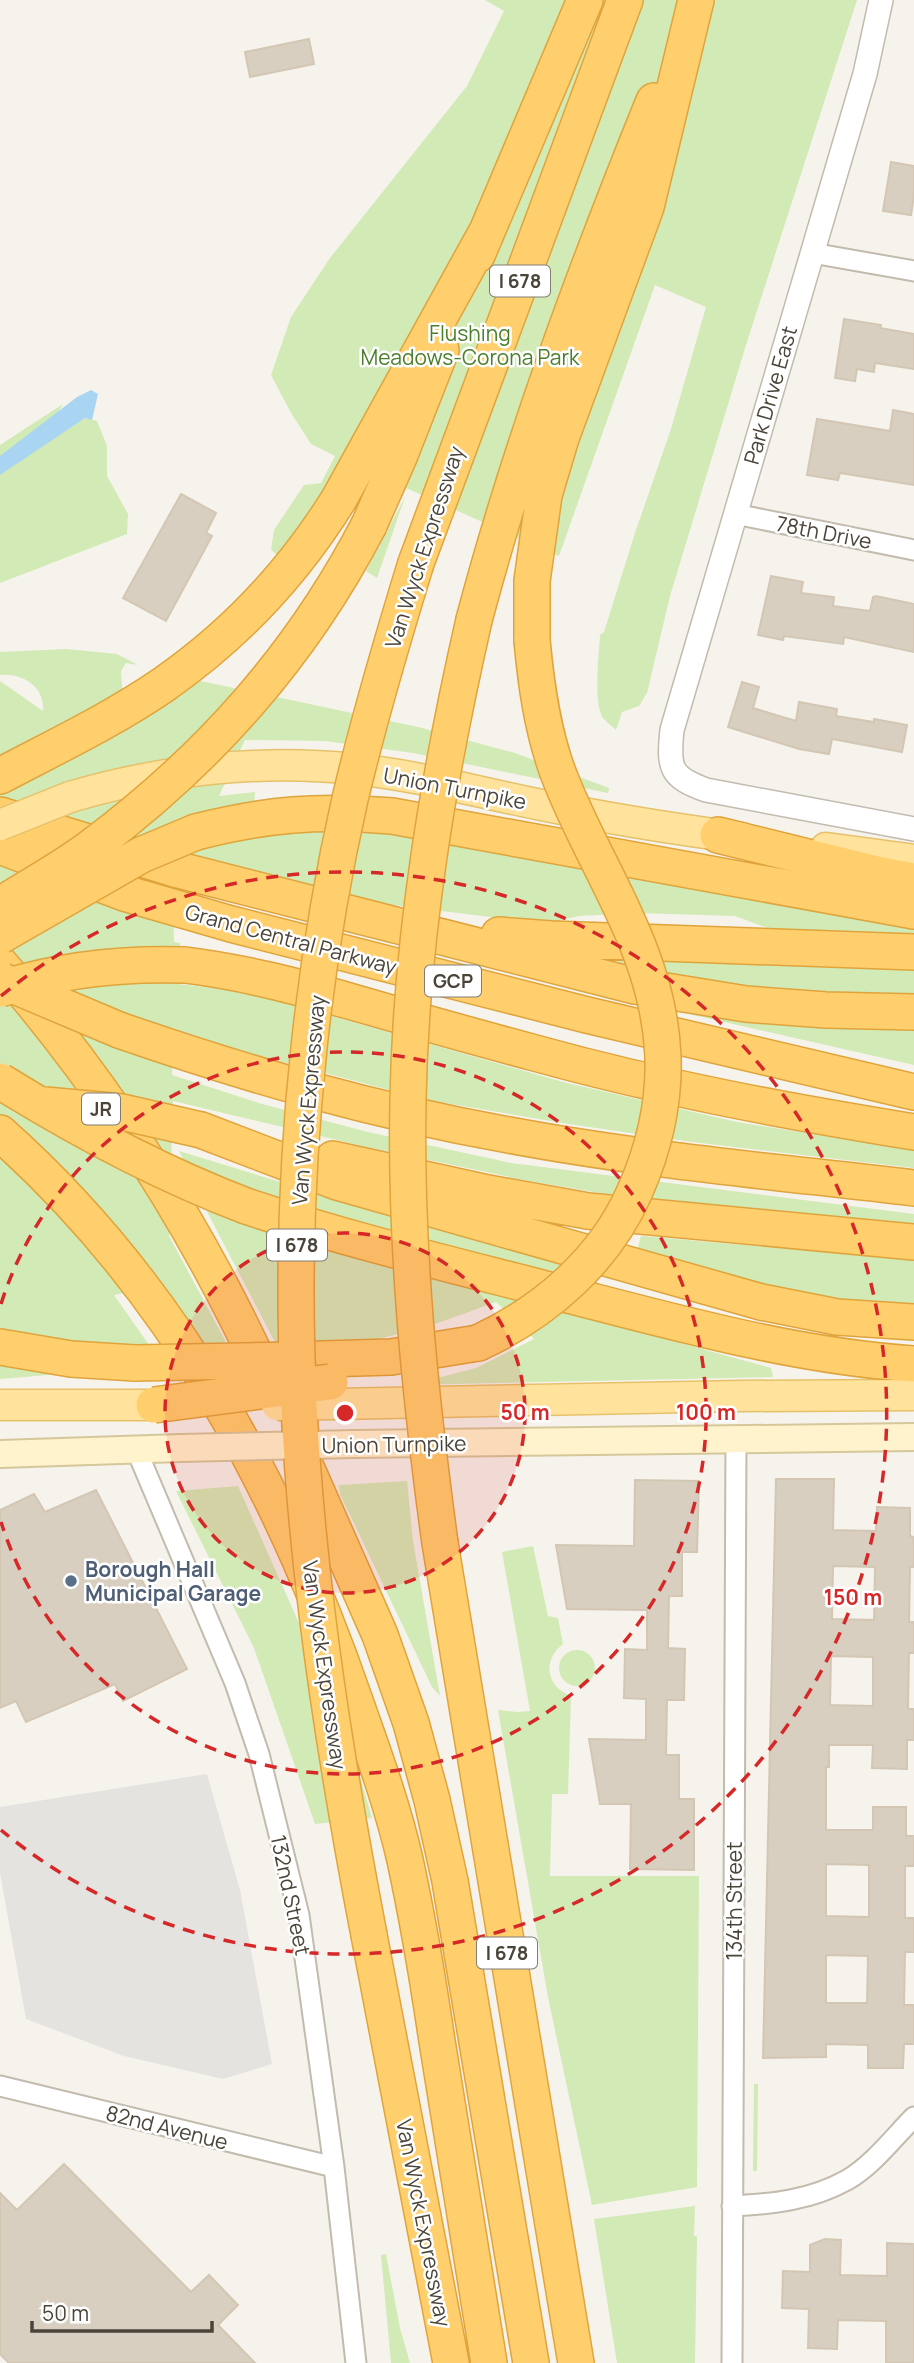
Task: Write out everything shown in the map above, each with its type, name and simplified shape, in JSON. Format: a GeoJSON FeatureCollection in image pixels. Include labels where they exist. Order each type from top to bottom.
{"type":"FeatureCollection","features":[{"type":"Feature","properties":{"kind":"highway"},"geometry":{"type":"LineString","coordinates":[[0,905],[88,850],[145,805],[207,750],[261,689],[315,617],[369,525],[412,426],[486,233],[585,0]]}},
{"type":"Feature","properties":{"kind":"highway","name":"Van Wyck Expressway"},"geometry":{"type":"LineString","coordinates":[[451,2363],[333,1733],[312,1585],[298,1394],[296,1289],[309,1062],[336,873],[350,801],[416,563],[625,0]]}},
{"type":"Feature","properties":{"kind":"highway"},"geometry":{"type":"LineString","coordinates":[[154,1405],[332,1393],[366,1378],[432,1364],[478,1343],[524,1319],[552,1297],[602,1247],[617,1225],[642,1174],[658,1122],[663,1086],[664,1052],[657,1002],[650,976],[627,919],[557,770],[543,722],[532,640],[532,581],[544,495],[561,438],[646,207],[696,0]]}},
{"type":"Feature","properties":{"kind":"highway","name":"I 678"},"geometry":{"type":"LineString","coordinates":[[576,2363],[440,1543],[419,1362],[408,1186],[412,1010],[431,835],[445,747],[474,620],[510,492],[537,411],[615,197],[696,0]]}},
{"type":"Feature","properties":{"kind":"highway"},"geometry":{"type":"LineString","coordinates":[[0,776],[137,702],[209,650],[273,589],[323,525],[339,499],[486,233]]}},
{"type":"Feature","properties":{"kind":"highway"},"geometry":{"type":"LineString","coordinates":[[0,884],[145,805]]}},
{"type":"Feature","properties":{"kind":"highway"},"geometry":{"type":"LineString","coordinates":[[0,936],[141,855],[196,832],[261,817],[331,812],[392,816],[914,911]]}},
{"type":"Feature","properties":{"kind":"highway"},"geometry":{"type":"LineString","coordinates":[[0,815],[175,869],[607,979],[707,999],[785,1008],[914,1012]]}},
{"type":"Feature","properties":{"kind":"highway"},"geometry":{"type":"LineString","coordinates":[[718,835],[881,876],[914,881]]}},
{"type":"Feature","properties":{"kind":"highway","name":"Grand Central Parkway"},"geometry":{"type":"LineString","coordinates":[[0,846],[124,893],[231,924],[587,1015],[914,1092]]}},
{"type":"Feature","properties":{"kind":"highway"},"geometry":{"type":"LineString","coordinates":[[373,920],[551,939],[914,952]]}},
{"type":"Feature","properties":{"kind":"highway"},"geometry":{"type":"LineString","coordinates":[[0,964],[69,1047],[116,1110],[200,1245],[267,1381],[384,1647],[422,1760],[441,1838],[531,2363]]}},
{"type":"Feature","properties":{"kind":"highway"},"geometry":{"type":"LineString","coordinates":[[0,989],[87,968],[151,964],[216,969],[272,980],[548,1057],[675,1089],[914,1132]]}},
{"type":"Feature","properties":{"kind":"highway"},"geometry":{"type":"LineString","coordinates":[[0,980],[119,1030],[314,1093],[497,1133],[562,1144],[914,1188]]}},
{"type":"Feature","properties":{"kind":"highway"},"geometry":{"type":"LineString","coordinates":[[0,1081],[113,1148],[182,1180],[246,1206],[342,1236],[681,1324],[775,1345],[914,1364]]}},
{"type":"Feature","properties":{"kind":"highway","name":"JR"},"geometry":{"type":"LineString","coordinates":[[0,1108],[57,1105],[92,1108],[201,1130]]}},
{"type":"Feature","properties":{"kind":"highway"},"geometry":{"type":"LineString","coordinates":[[201,1130],[488,1193],[588,1211],[914,1242]]}},
{"type":"Feature","properties":{"kind":"highway"},"geometry":{"type":"LineString","coordinates":[[201,1130],[337,1182],[761,1302],[837,1317],[914,1322]]}},
{"type":"Feature","properties":{"kind":"highway"},"geometry":{"type":"LineString","coordinates":[[0,1133],[106,1243],[186,1348],[237,1430],[280,1516],[321,1608],[377,1764],[404,1858],[429,1986],[489,2363]]}},
{"type":"Feature","properties":{"kind":"highway"},"geometry":{"type":"LineString","coordinates":[[0,1347],[71,1359],[135,1363],[391,1357],[478,1343]]}},
{"type":"Feature","properties":{"kind":"highway"},"geometry":{"type":"LineString","coordinates":[[815,1351],[914,1350]]}},
{"type":"Feature","properties":{"kind":"main road","name":"Union Turnpike"},"geometry":{"type":"LineString","coordinates":[[0,825],[70,797],[136,779],[204,769],[332,767],[383,772],[552,807],[718,835],[914,860]]}},
{"type":"Feature","properties":{"kind":"main road","name":"Union Turnpike"},"geometry":{"type":"LineString","coordinates":[[332,1393],[914,1395]]}},
{"type":"Feature","properties":{"kind":"main road"},"geometry":{"type":"LineString","coordinates":[[0,1405],[154,1405]]}},
{"type":"Feature","properties":{"kind":"main road","name":"Union Turnpike"},"geometry":{"type":"LineString","coordinates":[[0,1454],[354,1444],[914,1437]]}},
{"type":"Feature","properties":{"kind":"street","name":"Park Drive East"},"geometry":{"type":"LineString","coordinates":[[881,0],[865,74],[672,730],[670,746],[673,768],[689,785],[724,794],[914,829]]}},
{"type":"Feature","properties":{"kind":"street"},"geometry":{"type":"LineString","coordinates":[[812,253],[914,271]]}},
{"type":"Feature","properties":{"kind":"street","name":"78th Drive"},"geometry":{"type":"LineString","coordinates":[[735,514],[914,550]]}},
{"type":"Feature","properties":{"kind":"street","name":"134th Street"},"geometry":{"type":"LineString","coordinates":[[732,2363],[736,1439]]}},
{"type":"Feature","properties":{"kind":"street","name":"132nd Street"},"geometry":{"type":"LineString","coordinates":[[136,1450],[234,1683],[259,1754],[299,1915],[334,2167],[356,2363]]}},
{"type":"Feature","properties":{"kind":"street","name":"82nd Avenue"},"geometry":{"type":"LineString","coordinates":[[0,2086],[334,2167]]}},
{"type":"Feature","properties":{"kind":"street"},"geometry":{"type":"LineString","coordinates":[[732,2206],[782,2203],[815,2195],[849,2179],[914,2116]]}},
{"type":"Feature","properties":{"kind":"green space","name":"Flushing Meadows-Corona Park"},"geometry":{"type":"Polygon","coordinates":[[[485,0],[857,0],[746,345],[670,596],[647,693],[639,706],[622,712],[616,730],[603,718],[598,701],[600,635],[604,632],[671,429],[706,307],[655,285],[559,556],[341,459],[280,557],[271,550],[274,530],[304,485],[321,483],[335,456],[311,444],[271,375],[291,317],[330,258],[467,86],[504,11],[485,0]]]}},
{"type":"Feature","properties":{"kind":"green space"},"geometry":{"type":"Polygon","coordinates":[[[63,404],[34,451],[85,418],[97,421],[107,446],[107,476],[128,514],[127,534],[0,583],[0,445],[63,404]]]}},
{"type":"Feature","properties":{"kind":"green space"},"geometry":{"type":"Polygon","coordinates":[[[405,497],[377,578],[366,571],[405,497]]]}},
{"type":"Feature","properties":{"kind":"green space"},"geometry":{"type":"Polygon","coordinates":[[[66,649],[117,654],[138,665],[126,663],[121,671],[122,687],[147,712],[196,680],[418,727],[515,753],[609,788],[608,793],[413,753],[325,741],[245,740],[219,796],[255,792],[254,806],[303,828],[396,829],[914,928],[914,935],[773,930],[735,916],[636,913],[579,916],[545,924],[386,904],[235,871],[192,858],[173,900],[174,942],[180,943],[178,984],[247,992],[563,1082],[737,1122],[914,1150],[914,1168],[692,1142],[428,1100],[233,1049],[173,1028],[172,1075],[262,1104],[368,1132],[511,1163],[914,1214],[914,1228],[641,1200],[524,1180],[367,1147],[173,1101],[169,1236],[226,1342],[206,1347],[161,1286],[114,1295],[154,1352],[92,1349],[0,1332],[0,681],[43,711],[43,702],[31,683],[17,676],[0,675],[0,652],[66,649]]]}},
{"type":"Feature","properties":{"kind":"green space"},"geometry":{"type":"Polygon","coordinates":[[[615,956],[914,967],[914,997],[798,995],[616,969],[615,956]]]}},
{"type":"Feature","properties":{"kind":"green space"},"geometry":{"type":"Polygon","coordinates":[[[671,1010],[773,1022],[914,1026],[914,1065],[671,1010]]]}},
{"type":"Feature","properties":{"kind":"green space"},"geometry":{"type":"Polygon","coordinates":[[[179,1151],[369,1209],[589,1271],[581,1283],[476,1259],[189,1172],[179,1151]]]}},
{"type":"Feature","properties":{"kind":"green space"},"geometry":{"type":"Polygon","coordinates":[[[203,1204],[255,1226],[374,1264],[483,1289],[771,1368],[773,1377],[410,1385],[476,1368],[534,1339],[496,1302],[427,1327],[358,1344],[278,1348],[203,1204]]]}},
{"type":"Feature","properties":{"kind":"green space"},"geometry":{"type":"Polygon","coordinates":[[[641,1236],[914,1260],[914,1307],[868,1308],[774,1291],[637,1251],[641,1236]]]}},
{"type":"Feature","properties":{"kind":"green space"},"geometry":{"type":"Polygon","coordinates":[[[0,1361],[73,1373],[0,1379],[0,1361]]]}},
{"type":"Feature","properties":{"kind":"green space"},"geometry":{"type":"Polygon","coordinates":[[[407,1481],[413,1541],[440,1696],[432,1687],[340,1494],[339,1485],[407,1481]]]}},
{"type":"Feature","properties":{"kind":"green space"},"geometry":{"type":"Polygon","coordinates":[[[238,1486],[347,1731],[372,1818],[315,1824],[254,1648],[176,1491],[238,1486]]]}},
{"type":"Feature","properties":{"kind":"green space"},"geometry":{"type":"Polygon","coordinates":[[[533,1546],[548,1616],[558,1618],[563,1644],[552,1658],[550,1673],[556,1686],[571,1696],[568,1794],[552,1794],[550,1876],[699,1876],[697,2187],[592,2205],[548,1997],[498,1710],[530,1711],[502,1552],[533,1546]]]}},
{"type":"Feature","properties":{"kind":"green space"},"geometry":{"type":"Polygon","coordinates":[[[577,1650],[590,1655],[595,1668],[590,1681],[577,1686],[564,1681],[559,1668],[564,1655],[577,1650]]]}},
{"type":"Feature","properties":{"kind":"green space"},"geometry":{"type":"Polygon","coordinates":[[[754,2084],[758,2084],[757,2171],[753,2171],[754,2084]]]}},
{"type":"Feature","properties":{"kind":"green space"},"geometry":{"type":"Polygon","coordinates":[[[695,2206],[695,2363],[617,2363],[594,2219],[695,2206]]]}},
{"type":"Feature","properties":{"kind":"green space"},"geometry":{"type":"Polygon","coordinates":[[[386,2254],[400,2328],[410,2363],[391,2363],[381,2255],[386,2254]]]}},
{"type":"Feature","properties":{"kind":"shaded area"},"geometry":{"type":"Polygon","coordinates":[[[207,1774],[240,1890],[272,2064],[223,2079],[124,2056],[26,2019],[0,1873],[0,1807],[207,1774]]]}},
{"type":"Feature","properties":{"kind":"water"},"geometry":{"type":"Polygon","coordinates":[[[91,390],[98,394],[92,420],[85,418],[0,475],[0,456],[77,397],[91,390]]]}},
{"type":"Feature","properties":{"kind":"building"},"geometry":{"type":"Polygon","coordinates":[[[309,39],[314,64],[250,77],[245,52],[309,39]]]}},
{"type":"Feature","properties":{"kind":"building"},"geometry":{"type":"Polygon","coordinates":[[[891,162],[914,166],[911,215],[883,211],[891,162]]]}},
{"type":"Feature","properties":{"kind":"building"},"geometry":{"type":"Polygon","coordinates":[[[844,319],[914,334],[914,369],[875,363],[874,372],[857,369],[855,381],[835,378],[844,319]]]}},
{"type":"Feature","properties":{"kind":"building"},"geometry":{"type":"Polygon","coordinates":[[[893,410],[914,414],[914,485],[840,473],[838,480],[807,475],[817,419],[890,431],[893,410]]]}},
{"type":"Feature","properties":{"kind":"building"},"geometry":{"type":"Polygon","coordinates":[[[181,494],[216,513],[206,533],[212,536],[166,621],[123,598],[181,494]]]}},
{"type":"Feature","properties":{"kind":"building"},"geometry":{"type":"Polygon","coordinates":[[[771,576],[803,582],[801,593],[834,597],[833,606],[870,611],[873,597],[876,596],[914,604],[914,652],[844,637],[843,644],[784,636],[783,640],[758,635],[771,576]]]}},
{"type":"Feature","properties":{"kind":"building"},"geometry":{"type":"Polygon","coordinates":[[[742,682],[759,687],[753,708],[796,721],[799,702],[837,709],[836,716],[907,725],[902,752],[832,739],[829,754],[799,749],[728,727],[742,682]]]}},
{"type":"Feature","properties":{"kind":"building"},"geometry":{"type":"Polygon","coordinates":[[[776,1479],[834,1479],[833,1530],[876,1531],[877,1507],[910,1508],[914,1567],[910,1567],[909,1622],[914,1622],[914,1653],[909,1653],[908,1709],[914,1709],[914,1740],[907,1740],[907,1769],[872,1768],[873,1745],[829,1745],[829,1767],[826,1767],[826,1830],[873,1830],[873,1807],[906,1807],[906,1836],[914,1836],[914,1866],[905,1866],[905,1918],[914,1918],[914,1952],[905,1952],[904,2005],[914,2005],[914,2044],[904,2044],[903,2068],[868,2068],[868,2045],[826,2044],[826,2057],[763,2058],[776,1479]],[[833,1566],[832,1619],[874,1620],[875,1567],[833,1566]],[[831,1656],[830,1705],[873,1706],[873,1657],[831,1656]],[[826,1864],[826,1916],[869,1917],[869,1865],[826,1864]],[[826,1955],[826,2003],[867,2003],[868,1956],[826,1955]]]}},
{"type":"Feature","properties":{"kind":"building"},"geometry":{"type":"Polygon","coordinates":[[[635,1480],[699,1481],[697,1552],[682,1552],[682,1596],[669,1596],[668,1648],[685,1649],[684,1700],[667,1700],[666,1755],[679,1755],[679,1799],[694,1799],[694,1870],[630,1869],[631,1804],[600,1804],[589,1739],[646,1740],[646,1699],[624,1698],[625,1649],[647,1650],[647,1610],[567,1609],[556,1545],[634,1546],[635,1480]]]}},
{"type":"Feature","properties":{"kind":"building","name":"Borough Hall Municipal Garage"},"geometry":{"type":"Polygon","coordinates":[[[96,1490],[187,1669],[123,1701],[115,1684],[26,1722],[16,1701],[0,1708],[0,1510],[34,1494],[45,1512],[96,1490]]]}},
{"type":"Feature","properties":{"kind":"building"},"geometry":{"type":"Polygon","coordinates":[[[64,2164],[191,2292],[209,2275],[238,2305],[218,2325],[255,2363],[9,2363],[0,2354],[0,2193],[17,2210],[64,2164]]]}},
{"type":"Feature","properties":{"kind":"building"},"geometry":{"type":"Polygon","coordinates":[[[825,2239],[841,2240],[840,2275],[887,2276],[887,2243],[914,2244],[914,2363],[886,2363],[886,2321],[838,2320],[837,2349],[808,2348],[809,2309],[782,2308],[783,2271],[810,2272],[810,2245],[825,2239]]]}},
{"type":"Feature","properties":{"kind":"place","name":"Borough Hall Municipal Garage"},"geometry":{"type":"Point","coordinates":[71,1581]}}]}
